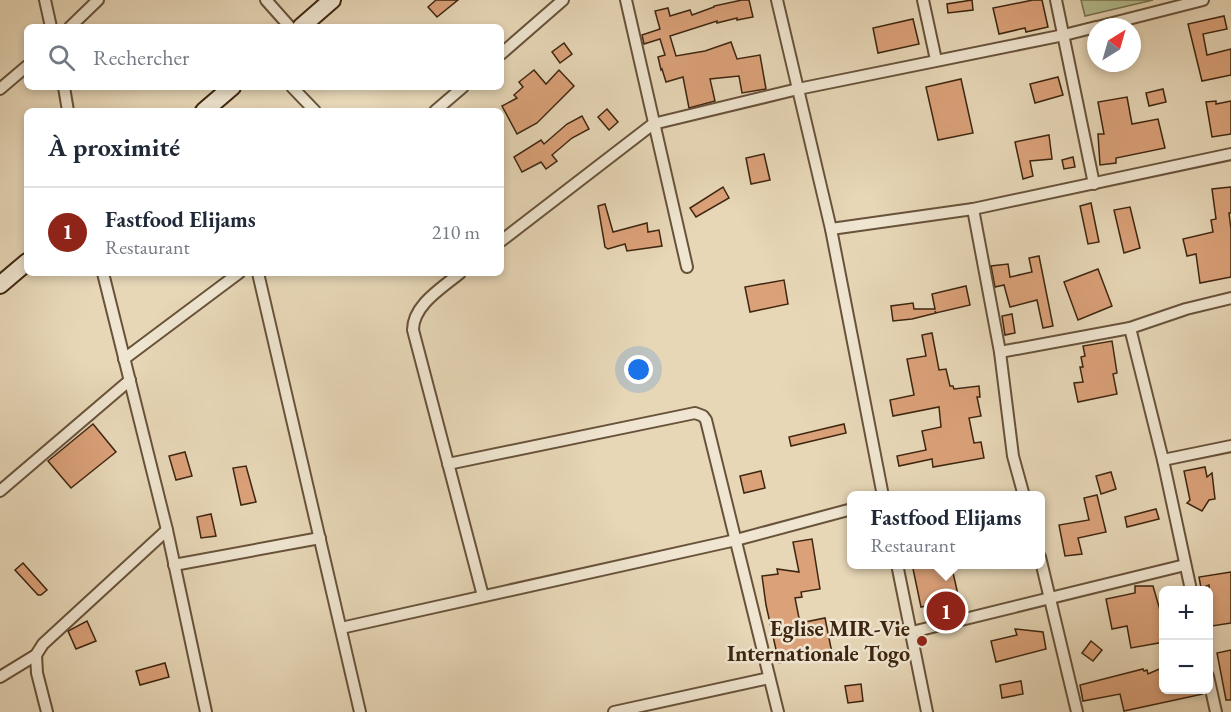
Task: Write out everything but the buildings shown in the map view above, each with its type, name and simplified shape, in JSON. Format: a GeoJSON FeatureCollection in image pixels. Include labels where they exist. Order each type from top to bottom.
{"type":"FeatureCollection","features":[{"type":"Feature","properties":{"kind":"street"},"geometry":{"type":"LineString","coordinates":[[45,0],[50,24]]}},
{"type":"Feature","properties":{"kind":"street"},"geometry":{"type":"LineString","coordinates":[[73,24],[98,0]]}},
{"type":"Feature","properties":{"kind":"street"},"geometry":{"type":"LineString","coordinates":[[266,0],[287,24]]}},
{"type":"Feature","properties":{"kind":"street"},"geometry":{"type":"LineString","coordinates":[[304,24],[332,0]]}},
{"type":"Feature","properties":{"kind":"street"},"geometry":{"type":"LineString","coordinates":[[504,51],[563,0]]}},
{"type":"Feature","properties":{"kind":"street"},"geometry":{"type":"LineString","coordinates":[[626,0],[687,267]]}},
{"type":"Feature","properties":{"kind":"street"},"geometry":{"type":"LineString","coordinates":[[777,0],[831,229],[882,491]]}},
{"type":"Feature","properties":{"kind":"street"},"geometry":{"type":"LineString","coordinates":[[923,0],[936,60]]}},
{"type":"Feature","properties":{"kind":"street"},"geometry":{"type":"LineString","coordinates":[[1056,0],[1094,184]]}},
{"type":"Feature","properties":{"kind":"street"},"geometry":{"type":"LineString","coordinates":[[1132,18],[1203,0]]}},
{"type":"Feature","properties":{"kind":"street"},"geometry":{"type":"LineString","coordinates":[[504,239],[653,124],[798,89],[1087,29]]}},
{"type":"Feature","properties":{"kind":"street"},"geometry":{"type":"LineString","coordinates":[[0,89],[24,69]]}},
{"type":"Feature","properties":{"kind":"street"},"geometry":{"type":"LineString","coordinates":[[64,90],[68,108]]}},
{"type":"Feature","properties":{"kind":"street"},"geometry":{"type":"LineString","coordinates":[[208,108],[228,90]]}},
{"type":"Feature","properties":{"kind":"street"},"geometry":{"type":"LineString","coordinates":[[295,90],[312,108]]}},
{"type":"Feature","properties":{"kind":"street"},"geometry":{"type":"LineString","coordinates":[[439,108],[460,90]]}},
{"type":"Feature","properties":{"kind":"street"},"geometry":{"type":"LineString","coordinates":[[831,229],[973,209],[1231,154]]}},
{"type":"Feature","properties":{"kind":"street"},"geometry":{"type":"LineString","coordinates":[[973,209],[1000,352],[1011,445],[1023,491]]}},
{"type":"Feature","properties":{"kind":"street"},"geometry":{"type":"LineString","coordinates":[[0,285],[24,265]]}},
{"type":"Feature","properties":{"kind":"street"},"geometry":{"type":"LineString","coordinates":[[104,276],[167,530],[206,712]]}},
{"type":"Feature","properties":{"kind":"street"},"geometry":{"type":"LineString","coordinates":[[124,359],[235,276]]}},
{"type":"Feature","properties":{"kind":"street"},"geometry":{"type":"LineString","coordinates":[[259,276],[360,712]]}},
{"type":"Feature","properties":{"kind":"street"},"geometry":{"type":"LineString","coordinates":[[456,276],[418,310],[413,322],[413,330],[483,596]]}},
{"type":"Feature","properties":{"kind":"street"},"geometry":{"type":"LineString","coordinates":[[1000,352],[1130,328],[1186,309],[1231,298]]}},
{"type":"Feature","properties":{"kind":"street"},"geometry":{"type":"LineString","coordinates":[[1130,328],[1163,460],[1190,586]]}},
{"type":"Feature","properties":{"kind":"street"},"geometry":{"type":"LineString","coordinates":[[0,491],[130,380]]}},
{"type":"Feature","properties":{"kind":"street"},"geometry":{"type":"LineString","coordinates":[[448,464],[695,413],[700,414],[706,420],[778,712]]}},
{"type":"Feature","properties":{"kind":"street"},"geometry":{"type":"LineString","coordinates":[[1163,460],[1231,446]]}},
{"type":"Feature","properties":{"kind":"street"},"geometry":{"type":"LineString","coordinates":[[341,628],[736,540],[847,510]]}},
{"type":"Feature","properties":{"kind":"street"},"geometry":{"type":"LineString","coordinates":[[0,677],[36,655],[43,644],[167,530]]}},
{"type":"Feature","properties":{"kind":"street"},"geometry":{"type":"LineString","coordinates":[[174,565],[320,538]]}},
{"type":"Feature","properties":{"kind":"street"},"geometry":{"type":"LineString","coordinates":[[912,632],[1185,565]]}},
{"type":"Feature","properties":{"kind":"street"},"geometry":{"type":"LineString","coordinates":[[898,569],[927,712]]}},
{"type":"Feature","properties":{"kind":"street"},"geometry":{"type":"LineString","coordinates":[[1044,569],[1077,712]]}},
{"type":"Feature","properties":{"kind":"street"},"geometry":{"type":"LineString","coordinates":[[36,655],[37,673],[47,712]]}},
{"type":"Feature","properties":{"kind":"street"},"geometry":{"type":"LineString","coordinates":[[614,712],[769,678]]}},
{"type":"Feature","properties":{"kind":"street"},"geometry":{"type":"LineString","coordinates":[[1213,694],[1216,712]]}},
{"type":"Feature","properties":{"kind":"green space"},"geometry":{"type":"Polygon","coordinates":[[[1081,0],[1153,0],[1085,16],[1081,0]]]}},
{"type":"Feature","properties":{"kind":"place","name":"Fastfood Elijams"},"geometry":{"type":"Point","coordinates":[946,611]}},
{"type":"Feature","properties":{"kind":"place","name":"Eglise MIR-Vie Internationale Togo"},"geometry":{"type":"Point","coordinates":[922,641]}}]}
